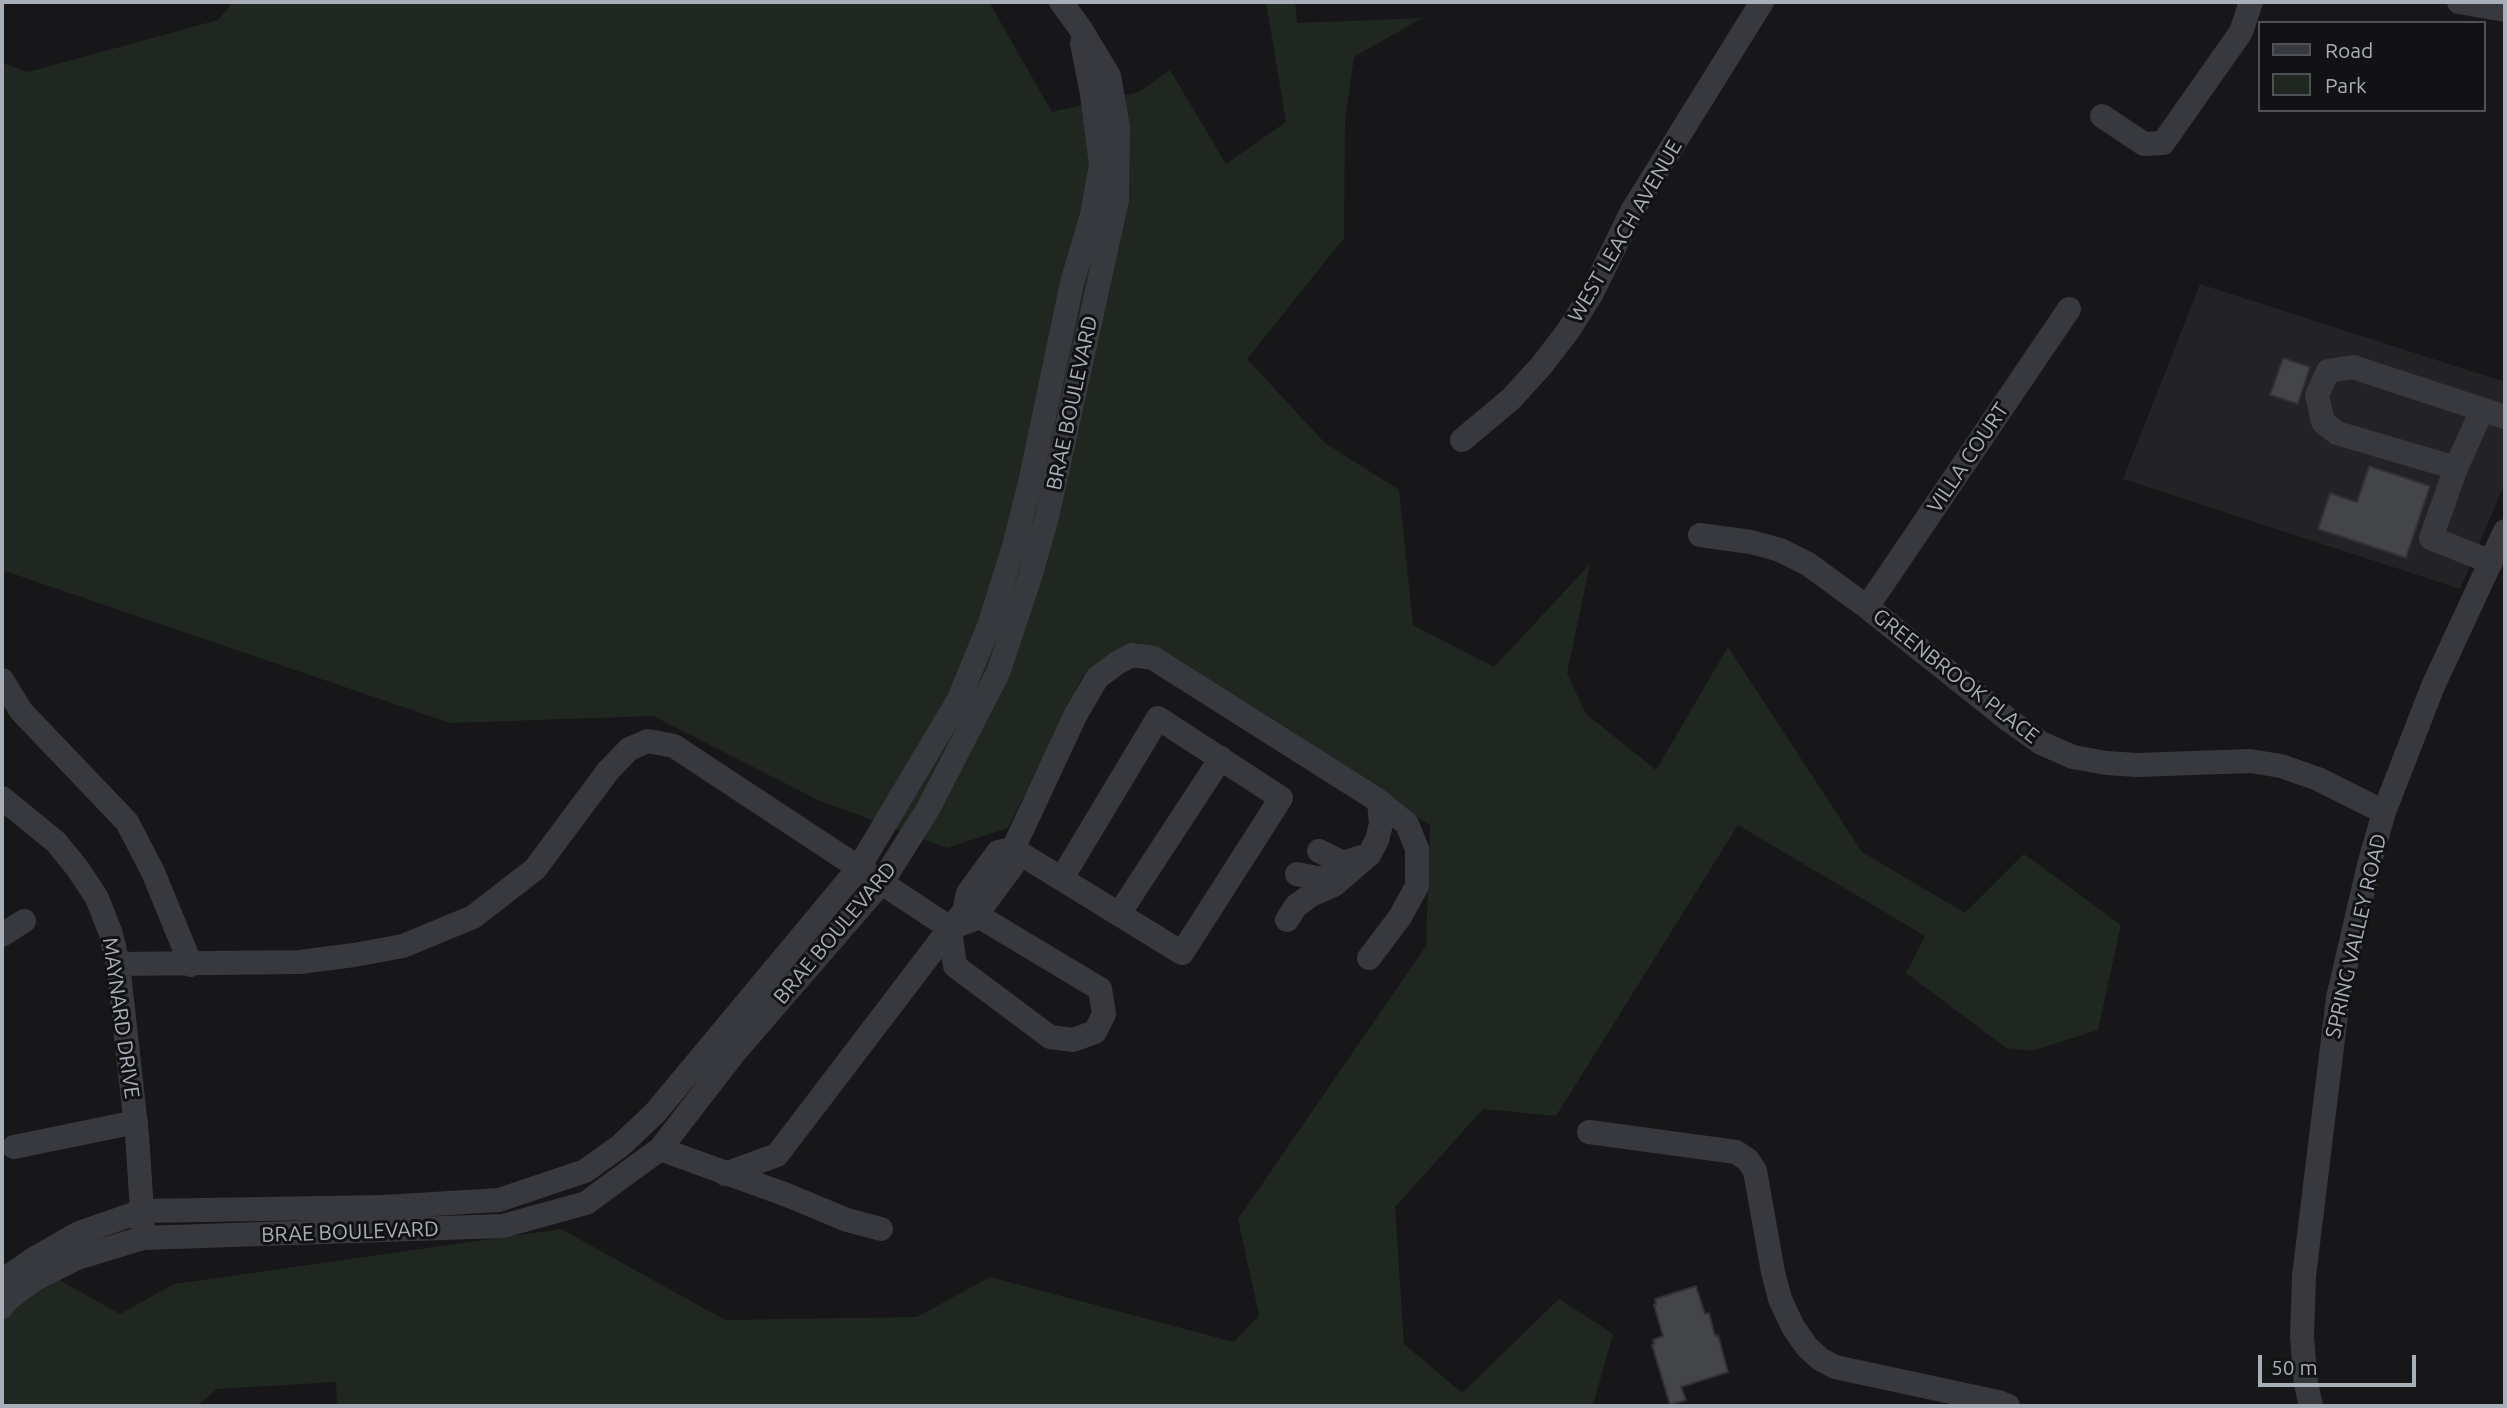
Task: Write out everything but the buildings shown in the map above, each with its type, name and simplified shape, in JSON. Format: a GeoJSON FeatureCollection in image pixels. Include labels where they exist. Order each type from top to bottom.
{"type":"FeatureCollection","features":[{"type":"Feature","properties":{"kind":"street","name":"BRAE BOULEVARD"},"geometry":{"type":"LineString","coordinates":[[2,1307],[9,1298],[35,1279],[77,1258],[143,1238],[503,1226],[586,1203],[660,1149],[735,1052],[882,882],[929,809],[998,673],[1030,577],[1046,517],[1117,200],[1118,127],[1109,76],[1061,2]]}},
{"type":"Feature","properties":{"kind":"street","name":"WEST LEACH AVENUE"},"geometry":{"type":"LineString","coordinates":[[1462,440],[1511,399],[1568,331],[1591,293],[1632,211],[1762,2]]}},
{"type":"Feature","properties":{"kind":"street"},"geometry":{"type":"LineString","coordinates":[[2102,116],[2144,144],[2163,144],[2241,32],[2250,2]]}},
{"type":"Feature","properties":{"kind":"street"},"geometry":{"type":"LineString","coordinates":[[2459,2],[2497,6]]}},
{"type":"Feature","properties":{"kind":"street","name":"BRAE BOULEVARD"},"geometry":{"type":"LineString","coordinates":[[2,1280],[79,1233],[142,1211],[384,1207],[499,1199],[585,1171],[620,1146],[655,1113],[858,869],[958,701],[989,626],[1015,543],[1072,283],[1092,215],[1101,165],[1080,28]]}},
{"type":"Feature","properties":{"kind":"street","name":"VILLA COURT"},"geometry":{"type":"LineString","coordinates":[[1867,607],[2069,309]]}},
{"type":"Feature","properties":{"kind":"street"},"geometry":{"type":"LineString","coordinates":[[2456,468],[2337,433],[2323,422],[2317,395],[2328,371],[2353,367],[2494,414],[2456,468],[2431,538],[2501,544]]}},
{"type":"Feature","properties":{"kind":"street","name":"GREENBROOK PLACE"},"geometry":{"type":"LineString","coordinates":[[1700,535],[1751,542],[1780,550],[1808,564],[1867,607],[2010,721],[2041,743],[2073,757],[2137,765],[2212,761],[2260,762],[2318,779],[2384,812]]}},
{"type":"Feature","properties":{"kind":"street","name":"SPRING VALLEY ROAD"},"geometry":{"type":"LineString","coordinates":[[2311,1406],[2306,1384],[2302,1337],[2304,1276],[2338,998],[2384,812],[2433,686],[2501,544]]}},
{"type":"Feature","properties":{"kind":"street"},"geometry":{"type":"LineString","coordinates":[[1013,849],[1075,716],[1097,678],[1116,663],[1132,655],[1153,657],[1379,801],[1407,824],[1417,849],[1417,886],[1400,917],[1369,958]]}},
{"type":"Feature","properties":{"kind":"street"},"geometry":{"type":"LineString","coordinates":[[2,681],[21,710],[127,822],[153,872],[191,965]]}},
{"type":"Feature","properties":{"kind":"street"},"geometry":{"type":"LineString","coordinates":[[725,1174],[777,1155],[957,920],[968,893],[998,852],[1013,849],[1182,953],[1281,798],[1158,718],[1062,878]]}},
{"type":"Feature","properties":{"kind":"street"},"geometry":{"type":"LineString","coordinates":[[118,964],[300,962],[354,955],[403,946],[473,917],[535,869],[608,771],[629,749],[648,741],[674,746],[817,839],[858,869],[957,920],[980,917],[1100,989],[1104,1014],[1095,1032],[1073,1040],[1051,1037],[956,966],[957,920]]}},
{"type":"Feature","properties":{"kind":"street"},"geometry":{"type":"LineString","coordinates":[[1119,914],[1221,758]]}},
{"type":"Feature","properties":{"kind":"street","name":"MAYNARD DRIVE"},"geometry":{"type":"LineString","coordinates":[[2,798],[56,842],[78,869],[102,910],[111,934],[118,964],[136,1122],[143,1238]]}},
{"type":"Feature","properties":{"kind":"street"},"geometry":{"type":"LineString","coordinates":[[1287,920],[1296,906],[1311,895],[1334,885],[1369,855],[1381,824],[1379,801]]}},
{"type":"Feature","properties":{"kind":"street"},"geometry":{"type":"LineString","coordinates":[[1320,851],[1343,863],[1369,855]]}},
{"type":"Feature","properties":{"kind":"street"},"geometry":{"type":"LineString","coordinates":[[1297,874],[1334,878],[1369,855]]}},
{"type":"Feature","properties":{"kind":"street"},"geometry":{"type":"LineString","coordinates":[[2,935],[24,921]]}},
{"type":"Feature","properties":{"kind":"street"},"geometry":{"type":"LineString","coordinates":[[14,1147],[136,1122]]}},
{"type":"Feature","properties":{"kind":"street"},"geometry":{"type":"LineString","coordinates":[[1589,1132],[1737,1152],[1748,1160],[1755,1171],[1780,1299],[1807,1347],[1820,1359],[1835,1367],[2008,1406]]}},
{"type":"Feature","properties":{"kind":"street"},"geometry":{"type":"LineString","coordinates":[[660,1149],[847,1220],[881,1229]]}},
{"type":"Feature","properties":{"kind":"street"},"geometry":{"type":"LineString","coordinates":[[777,1155],[777,1175],[787,1195]]}},
{"type":"Feature","properties":{"kind":"shaded area"},"geometry":{"type":"Polygon","coordinates":[[[2200,284],[2505,382],[2505,483],[2460,589],[2123,479],[2200,284]]]}},
{"type":"Feature","properties":{"kind":"green space"},"geometry":{"type":"Polygon","coordinates":[[[233,2],[989,2],[1052,112],[1139,92],[1170,70],[1226,164],[1286,122],[1266,2],[1295,2],[1297,23],[1422,18],[1354,57],[1345,120],[1344,238],[1247,359],[1325,443],[1399,490],[1413,625],[1494,667],[1590,564],[1567,673],[1586,714],[1656,770],[1728,647],[1862,852],[1965,913],[2024,854],[2121,925],[2098,1030],[2032,1051],[2006,1048],[1906,973],[1925,936],[1738,825],[1556,1116],[1483,1109],[1395,1207],[1404,1344],[1462,1393],[1559,1299],[1613,1334],[1593,1405],[1596,1406],[337,1406],[336,1382],[217,1389],[197,1406],[2,1406],[2,1299],[34,1266],[120,1314],[174,1284],[561,1229],[725,1320],[917,1317],[990,1277],[1234,1342],[1259,1315],[1238,1219],[1426,946],[1430,825],[1136,642],[1083,676],[1008,828],[947,848],[818,800],[653,716],[450,723],[2,570],[2,63],[28,72],[218,20],[233,2]]]}}]}
